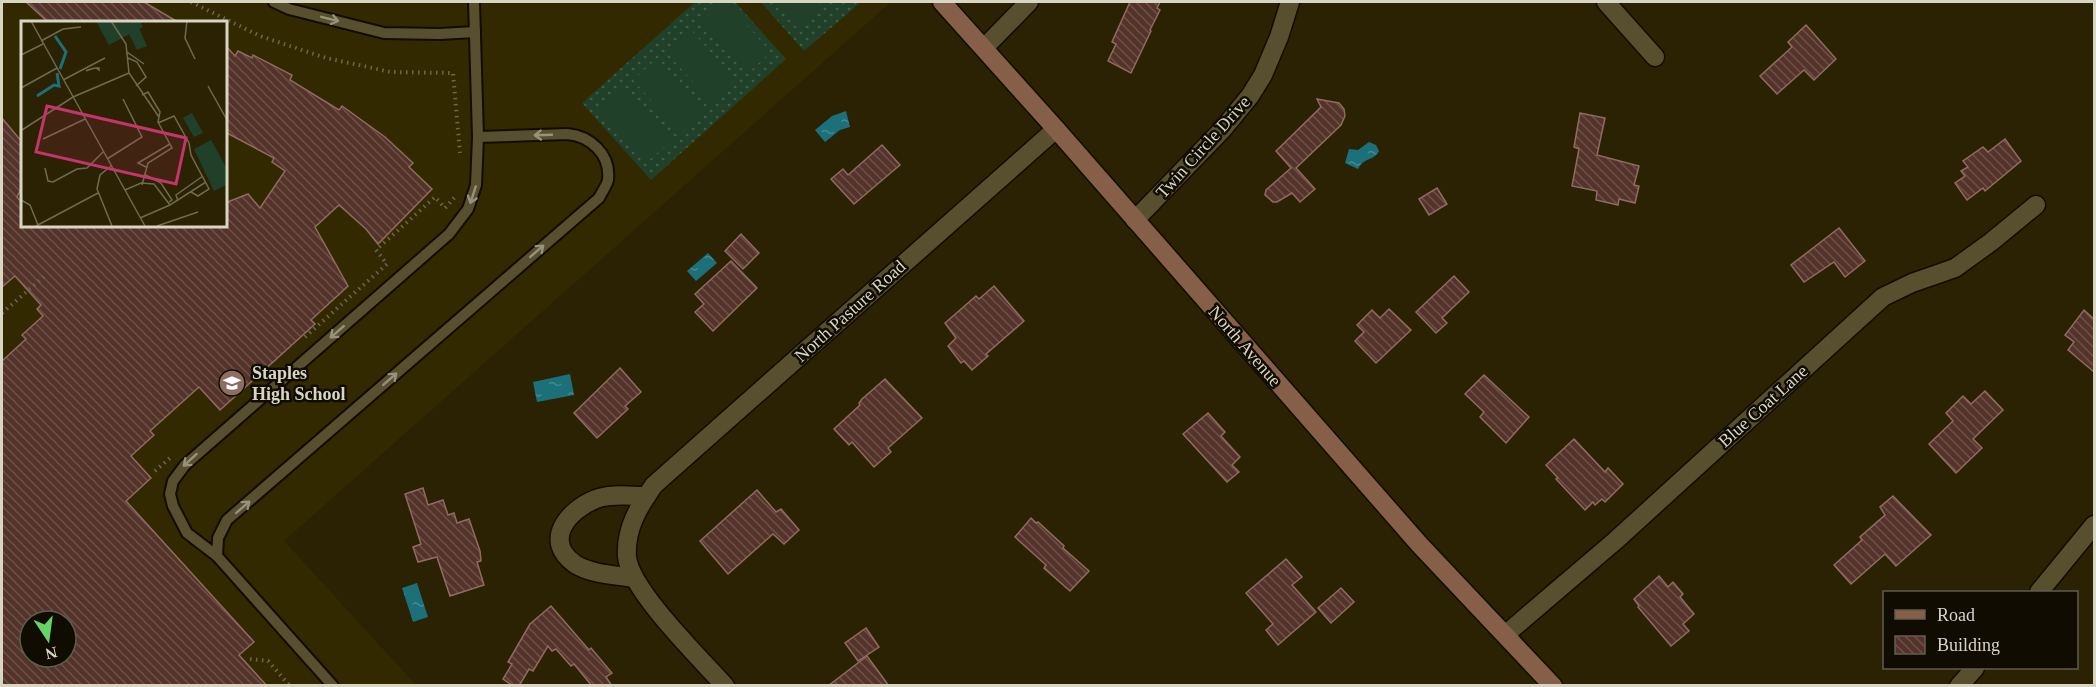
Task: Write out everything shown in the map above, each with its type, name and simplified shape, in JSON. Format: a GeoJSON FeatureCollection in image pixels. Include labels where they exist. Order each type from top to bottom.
{"type":"FeatureCollection","features":[{"type":"Feature","properties":{"kind":"street","name":"North Avenue"},"geometry":{"type":"LineString","coordinates":[[942,2],[1419,544],[1553,686]]}},
{"type":"Feature","properties":{"kind":"street"},"geometry":{"type":"LineString","coordinates":[[984,48],[1029,2]]}},
{"type":"Feature","properties":{"kind":"street","name":"Twin Circle Drive"},"geometry":{"type":"LineString","coordinates":[[1135,220],[1222,130],[1250,96],[1263,75],[1290,2]]}},
{"type":"Feature","properties":{"kind":"street"},"geometry":{"type":"LineString","coordinates":[[1606,2],[1655,57]]}},
{"type":"Feature","properties":{"kind":"street","name":"North Pasture Road"},"geometry":{"type":"LineString","coordinates":[[725,686],[655,607],[633,578],[627,557],[628,538],[635,512],[654,485],[1056,129]]}},
{"type":"Feature","properties":{"kind":"street","name":"Blue Coat Lane"},"geometry":{"type":"LineString","coordinates":[[1506,634],[1615,541],[1883,297],[1912,283],[1955,268],[2036,205]]}},
{"type":"Feature","properties":{"kind":"street"},"geometry":{"type":"LineString","coordinates":[[633,578],[595,571],[576,564],[562,551],[558,538],[562,525],[576,511],[597,498],[646,496]]}},
{"type":"Feature","properties":{"kind":"street"},"geometry":{"type":"LineString","coordinates":[[2040,591],[2094,525]]}},
{"type":"Feature","properties":{"kind":"street"},"geometry":{"type":"LineString","coordinates":[[1959,686],[1974,669]]}},
{"type":"Feature","properties":{"kind":"lane"},"geometry":{"type":"LineString","coordinates":[[274,2],[289,9],[384,33],[474,32]]}},
{"type":"Feature","properties":{"kind":"lane"},"geometry":{"type":"LineString","coordinates":[[333,686],[218,556],[187,533],[170,494],[173,481],[178,473],[202,449],[449,234],[468,209],[476,185],[478,137],[474,2]]}},
{"type":"Feature","properties":{"kind":"lane"},"geometry":{"type":"LineString","coordinates":[[218,556],[218,538],[227,520],[599,198],[608,180],[605,162],[595,144],[579,135],[478,137]]}},
{"type":"Feature","properties":{"kind":"path"},"geometry":{"type":"LineString","coordinates":[[191,2],[260,36],[326,58],[391,72],[453,73],[460,154]]}},
{"type":"Feature","properties":{"kind":"path"},"geometry":{"type":"LineString","coordinates":[[298,344],[387,264],[376,250],[435,196],[445,208],[458,191]]}},
{"type":"Feature","properties":{"kind":"path"},"geometry":{"type":"LineString","coordinates":[[2,313],[47,274]]}},
{"type":"Feature","properties":{"kind":"path"},"geometry":{"type":"LineString","coordinates":[[155,471],[173,455]]}},
{"type":"Feature","properties":{"kind":"path"},"geometry":{"type":"LineString","coordinates":[[250,659],[268,661],[290,686]]}},
{"type":"Feature","properties":{"kind":"shaded area","name":"Staples High School"},"geometry":{"type":"Polygon","coordinates":[[[2,2],[891,2],[284,541],[417,686],[2,685],[2,2]]]}},
{"type":"Feature","properties":{"kind":"green space"},"geometry":{"type":"Polygon","coordinates":[[[695,2],[735,2],[786,59],[651,180],[582,103],[695,2]]]}},
{"type":"Feature","properties":{"kind":"green space"},"geometry":{"type":"Polygon","coordinates":[[[720,2],[725,2],[771,52],[747,74],[699,21],[720,2]]]}},
{"type":"Feature","properties":{"kind":"green space"},"geometry":{"type":"Polygon","coordinates":[[[761,2],[861,2],[804,51],[761,2]]]}},
{"type":"Feature","properties":{"kind":"green space"},"geometry":{"type":"Polygon","coordinates":[[[774,2],[818,2],[822,6],[797,28],[774,2]]]}},
{"type":"Feature","properties":{"kind":"green space"},"geometry":{"type":"Polygon","coordinates":[[[690,29],[737,81],[713,104],[665,51],[690,29]]]}},
{"type":"Feature","properties":{"kind":"green space"},"geometry":{"type":"Polygon","coordinates":[[[657,58],[705,111],[681,133],[633,80],[657,58]]]}},
{"type":"Feature","properties":{"kind":"green space"},"geometry":{"type":"Polygon","coordinates":[[[624,88],[672,140],[647,162],[600,110],[624,88]]]}},
{"type":"Feature","properties":{"kind":"water"},"geometry":{"type":"Polygon","coordinates":[[[846,111],[850,127],[840,130],[825,142],[815,130],[832,116],[846,111]]]}},
{"type":"Feature","properties":{"kind":"water"},"geometry":{"type":"Polygon","coordinates":[[[1369,142],[1376,145],[1379,151],[1374,156],[1360,165],[1358,169],[1345,163],[1349,149],[1358,150],[1369,142]]]}},
{"type":"Feature","properties":{"kind":"water"},"geometry":{"type":"Polygon","coordinates":[[[708,253],[717,263],[696,281],[687,271],[708,253]]]}},
{"type":"Feature","properties":{"kind":"water"},"geometry":{"type":"Polygon","coordinates":[[[570,374],[574,395],[537,402],[533,382],[570,374]]]}},
{"type":"Feature","properties":{"kind":"water"},"geometry":{"type":"Polygon","coordinates":[[[417,583],[428,617],[413,622],[402,588],[417,583]]]}},
{"type":"Feature","properties":{"kind":"building"},"geometry":{"type":"Polygon","coordinates":[[[26,2],[144,2],[176,21],[47,21],[26,2]]]}},
{"type":"Feature","properties":{"kind":"building"},"geometry":{"type":"Polygon","coordinates":[[[1130,2],[1160,2],[1157,8],[1160,10],[1131,73],[1108,61],[1116,44],[1112,42],[1130,2]]]}},
{"type":"Feature","properties":{"kind":"building"},"geometry":{"type":"Polygon","coordinates":[[[1806,25],[1836,59],[1814,80],[1804,70],[1777,94],[1760,76],[1792,47],[1788,42],[1806,25]]]}},
{"type":"Feature","properties":{"kind":"building"},"geometry":{"type":"Polygon","coordinates":[[[226,46],[235,56],[238,51],[252,58],[253,55],[292,75],[290,80],[339,110],[342,106],[385,137],[413,163],[409,167],[432,189],[378,244],[366,229],[339,205],[315,227],[348,286],[311,320],[315,324],[220,410],[199,387],[150,431],[154,435],[131,456],[151,478],[126,501],[254,642],[239,655],[267,686],[2,686],[2,361],[26,339],[22,335],[43,316],[37,309],[41,305],[15,276],[2,287],[2,118],[21,141],[21,189],[17,197],[21,202],[21,226],[226,226],[226,203],[248,194],[260,208],[285,171],[272,162],[274,158],[226,133],[226,46]]]}},
{"type":"Feature","properties":{"kind":"building"},"geometry":{"type":"Polygon","coordinates":[[[1317,99],[1339,103],[1344,109],[1345,116],[1341,125],[1296,168],[1315,189],[1300,202],[1292,193],[1273,202],[1265,195],[1266,190],[1291,168],[1276,151],[1321,107],[1317,99]]]}},
{"type":"Feature","properties":{"kind":"building"},"geometry":{"type":"Polygon","coordinates":[[[1580,113],[1605,118],[1597,155],[1639,166],[1634,185],[1639,186],[1635,203],[1619,199],[1618,205],[1596,200],[1597,191],[1572,186],[1579,149],[1574,147],[1580,113]]]}},
{"type":"Feature","properties":{"kind":"building"},"geometry":{"type":"Polygon","coordinates":[[[2005,139],[2021,161],[1985,191],[1983,188],[1967,200],[1955,183],[1965,176],[1961,171],[1968,167],[1963,161],[1983,147],[1988,152],[2005,139]]]}},
{"type":"Feature","properties":{"kind":"building"},"geometry":{"type":"Polygon","coordinates":[[[882,145],[900,165],[854,204],[831,179],[843,169],[848,175],[882,145]]]}},
{"type":"Feature","properties":{"kind":"building"},"geometry":{"type":"Polygon","coordinates":[[[1437,188],[1447,204],[1429,215],[1419,199],[1437,188]]]}},
{"type":"Feature","properties":{"kind":"building"},"geometry":{"type":"Polygon","coordinates":[[[1839,228],[1865,261],[1845,277],[1834,262],[1804,282],[1791,265],[1839,228]]]}},
{"type":"Feature","properties":{"kind":"building"},"geometry":{"type":"Polygon","coordinates":[[[741,234],[759,253],[743,269],[725,251],[741,234]]]}},
{"type":"Feature","properties":{"kind":"building"},"geometry":{"type":"Polygon","coordinates":[[[731,261],[757,288],[713,331],[695,312],[704,304],[695,294],[731,261]]]}},
{"type":"Feature","properties":{"kind":"building"},"geometry":{"type":"Polygon","coordinates":[[[1454,276],[1469,292],[1442,318],[1447,323],[1436,333],[1416,312],[1454,276]]]}},
{"type":"Feature","properties":{"kind":"building"},"geometry":{"type":"Polygon","coordinates":[[[994,286],[1024,321],[986,354],[988,356],[972,370],[964,361],[961,363],[948,346],[956,338],[945,323],[976,296],[979,299],[994,286]]]}},
{"type":"Feature","properties":{"kind":"building"},"geometry":{"type":"Polygon","coordinates":[[[1389,309],[1411,330],[1376,363],[1355,341],[1364,332],[1357,325],[1372,310],[1380,318],[1389,309]]]}},
{"type":"Feature","properties":{"kind":"building"},"geometry":{"type":"Polygon","coordinates":[[[2084,310],[2094,319],[2094,372],[2068,350],[2074,342],[2065,335],[2084,310]]]}},
{"type":"Feature","properties":{"kind":"building"},"geometry":{"type":"Polygon","coordinates":[[[620,368],[641,392],[625,406],[628,409],[597,438],[574,413],[620,368]]]}},
{"type":"Feature","properties":{"kind":"building"},"geometry":{"type":"Polygon","coordinates":[[[1484,375],[1529,417],[1506,443],[1480,417],[1484,412],[1465,394],[1484,375]]]}},
{"type":"Feature","properties":{"kind":"building"},"geometry":{"type":"Polygon","coordinates":[[[885,379],[922,418],[888,448],[891,452],[874,467],[852,442],[849,445],[834,429],[860,405],[862,399],[885,379]]]}},
{"type":"Feature","properties":{"kind":"building"},"geometry":{"type":"Polygon","coordinates":[[[1985,391],[2003,410],[1973,439],[1982,448],[1956,473],[1929,444],[1953,421],[1946,413],[1963,396],[1971,404],[1985,391]]]}},
{"type":"Feature","properties":{"kind":"building"},"geometry":{"type":"Polygon","coordinates":[[[1208,413],[1225,432],[1221,436],[1240,457],[1232,465],[1239,472],[1227,482],[1183,434],[1208,413]]]}},
{"type":"Feature","properties":{"kind":"building"},"geometry":{"type":"Polygon","coordinates":[[[1574,439],[1605,472],[1608,468],[1623,484],[1605,502],[1602,499],[1595,505],[1593,502],[1585,510],[1546,465],[1574,439]]]}},
{"type":"Feature","properties":{"kind":"building"},"geometry":{"type":"Polygon","coordinates":[[[423,488],[428,505],[443,500],[448,515],[454,513],[457,523],[469,519],[480,551],[481,561],[477,562],[484,585],[450,596],[437,557],[418,562],[413,547],[421,544],[405,494],[423,488]]]}},
{"type":"Feature","properties":{"kind":"building"},"geometry":{"type":"Polygon","coordinates":[[[757,490],[776,512],[781,509],[799,530],[784,544],[773,534],[728,574],[700,541],[757,490]]]}},
{"type":"Feature","properties":{"kind":"building"},"geometry":{"type":"Polygon","coordinates":[[[1893,496],[1931,535],[1896,566],[1885,554],[1851,584],[1834,565],[1885,515],[1880,507],[1893,496]]]}},
{"type":"Feature","properties":{"kind":"building"},"geometry":{"type":"Polygon","coordinates":[[[1031,518],[1089,571],[1070,591],[1044,568],[1046,565],[1015,537],[1031,518]]]}},
{"type":"Feature","properties":{"kind":"building"},"geometry":{"type":"Polygon","coordinates":[[[1286,559],[1302,577],[1292,585],[1316,612],[1278,645],[1266,630],[1273,624],[1246,593],[1286,559]]]}},
{"type":"Feature","properties":{"kind":"building"},"geometry":{"type":"Polygon","coordinates":[[[1659,576],[1668,587],[1673,582],[1683,594],[1680,597],[1694,614],[1683,624],[1689,631],[1671,646],[1638,607],[1634,599],[1659,576]]]}},
{"type":"Feature","properties":{"kind":"building"},"geometry":{"type":"Polygon","coordinates":[[[1341,588],[1354,602],[1331,623],[1318,608],[1341,588]]]}},
{"type":"Feature","properties":{"kind":"building"},"geometry":{"type":"Polygon","coordinates":[[[551,606],[612,673],[606,677],[612,686],[592,686],[574,664],[571,666],[556,649],[552,651],[548,646],[533,671],[529,669],[519,686],[513,686],[503,679],[512,664],[508,662],[530,624],[551,606]]]}},
{"type":"Feature","properties":{"kind":"building"},"geometry":{"type":"Polygon","coordinates":[[[866,628],[879,647],[858,661],[845,643],[866,628]]]}},
{"type":"Feature","properties":{"kind":"building"},"geometry":{"type":"Polygon","coordinates":[[[867,656],[889,686],[828,686],[867,656]]]}},
{"type":"Feature","properties":{"kind":"place","name":"Staples High School"},"geometry":{"type":"Point","coordinates":[232,383]}}]}
